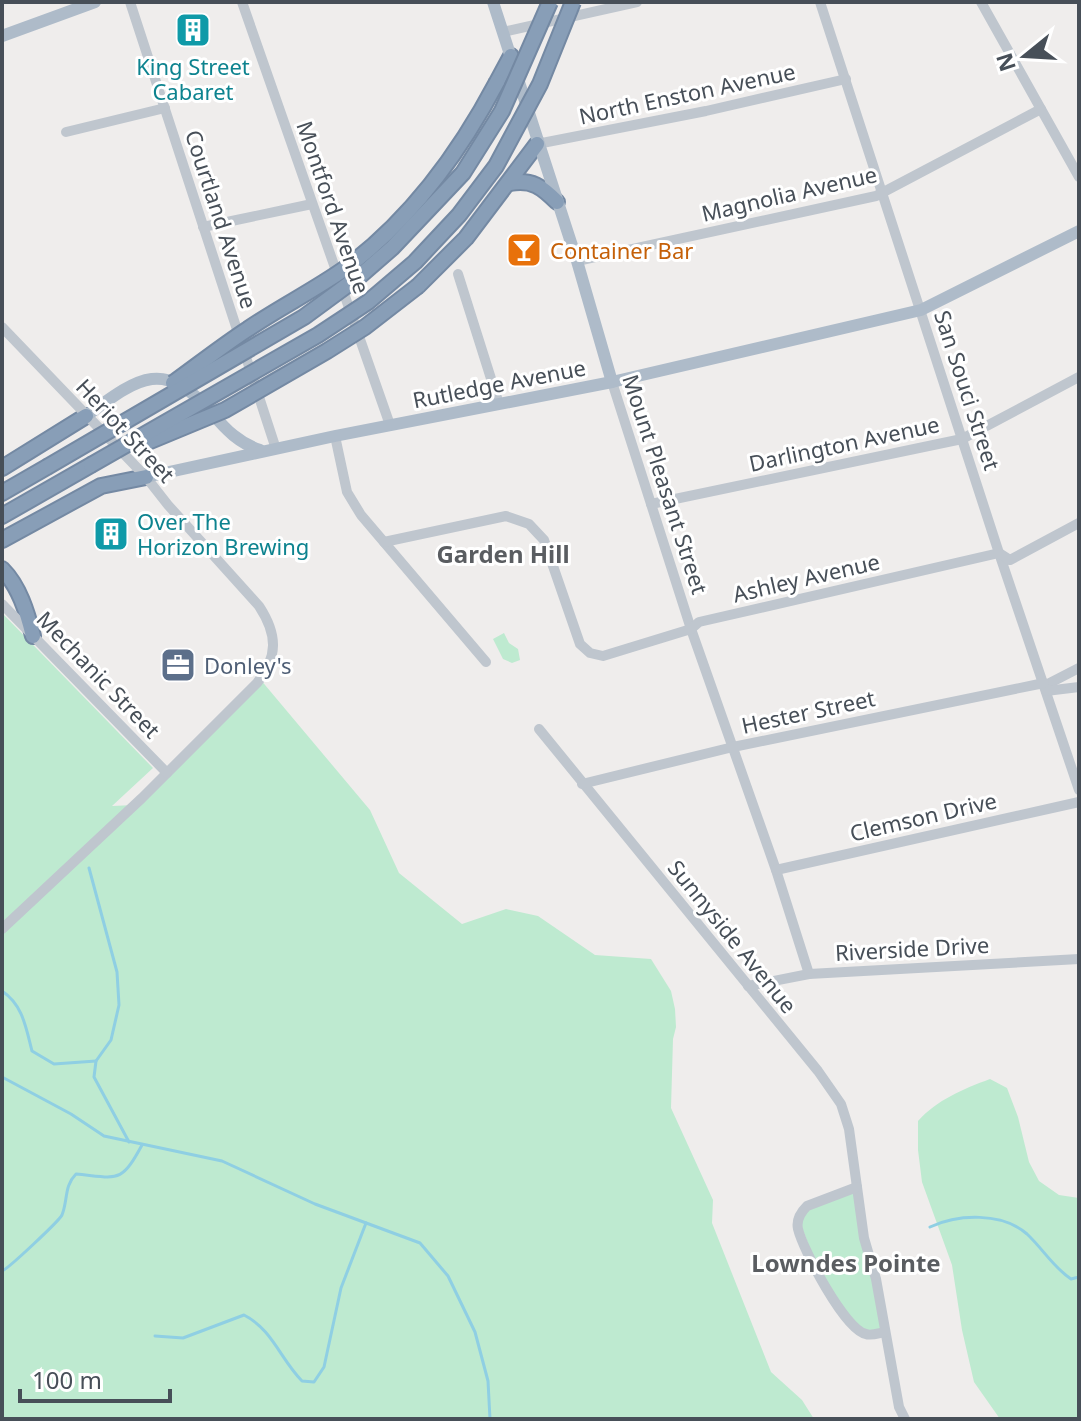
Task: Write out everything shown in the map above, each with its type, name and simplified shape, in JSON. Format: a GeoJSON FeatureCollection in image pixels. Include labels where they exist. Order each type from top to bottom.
{"type":"FeatureCollection","features":[{"type":"Feature","properties":{"kind":"highway"},"geometry":{"type":"LineString","coordinates":[[2,493],[304,317],[392,248],[446,193],[470,162],[519,76],[550,2]]}},
{"type":"Feature","properties":{"kind":"highway"},"geometry":{"type":"LineString","coordinates":[[2,516],[318,335],[368,302],[415,262],[459,215],[504,152],[540,84],[573,2]]}},
{"type":"Feature","properties":{"kind":"highway"},"geometry":{"type":"LineString","coordinates":[[114,426],[247,329],[347,266],[376,242],[443,171],[478,118],[511,56]]}},
{"type":"Feature","properties":{"kind":"highway"},"geometry":{"type":"LineString","coordinates":[[91,465],[225,410],[352,335],[418,286],[466,238],[537,144]]}},
{"type":"Feature","properties":{"kind":"highway"},"geometry":{"type":"LineString","coordinates":[[510,183],[523,181],[536,184],[557,202]]}},
{"type":"Feature","properties":{"kind":"highway"},"geometry":{"type":"LineString","coordinates":[[2,468],[86,416]]}},
{"type":"Feature","properties":{"kind":"highway"},"geometry":{"type":"LineString","coordinates":[[2,540],[101,486],[146,477]]}},
{"type":"Feature","properties":{"kind":"highway"},"geometry":{"type":"LineString","coordinates":[[2,569],[16,589],[33,636]]}},
{"type":"Feature","properties":{"kind":"main road"},"geometry":{"type":"LineString","coordinates":[[2,36],[95,2]]}},
{"type":"Feature","properties":{"kind":"main road","name":"Mount Pleasant Street"},"geometry":{"type":"LineString","coordinates":[[493,2],[577,261],[612,382]]}},
{"type":"Feature","properties":{"kind":"main road","name":"Rutledge Avenue"},"geometry":{"type":"LineString","coordinates":[[146,477],[335,436],[612,382],[921,310],[1079,231]]}},
{"type":"Feature","properties":{"kind":"main road"},"geometry":{"type":"LineString","coordinates":[[86,416],[122,390],[149,378],[170,379],[194,393],[223,427],[244,445],[269,450]]}},
{"type":"Feature","properties":{"kind":"street","name":"Courtland Avenue"},"geometry":{"type":"LineString","coordinates":[[130,2],[203,227],[269,450]]}},
{"type":"Feature","properties":{"kind":"street","name":"Montford Avenue"},"geometry":{"type":"LineString","coordinates":[[242,2],[390,425]]}},
{"type":"Feature","properties":{"kind":"street"},"geometry":{"type":"LineString","coordinates":[[503,32],[637,2]]}},
{"type":"Feature","properties":{"kind":"street","name":"San Souci Street"},"geometry":{"type":"LineString","coordinates":[[820,2],[1079,790]]}},
{"type":"Feature","properties":{"kind":"street"},"geometry":{"type":"LineString","coordinates":[[983,3],[1079,177]]}},
{"type":"Feature","properties":{"kind":"street","name":"North Enston Avenue"},"geometry":{"type":"LineString","coordinates":[[537,144],[706,111],[846,79]]}},
{"type":"Feature","properties":{"kind":"street"},"geometry":{"type":"LineString","coordinates":[[66,132],[165,108]]}},
{"type":"Feature","properties":{"kind":"street","name":"Magnolia Avenue"},"geometry":{"type":"LineString","coordinates":[[577,261],[884,194],[1041,109]]}},
{"type":"Feature","properties":{"kind":"street"},"geometry":{"type":"LineString","coordinates":[[203,227],[312,204]]}},
{"type":"Feature","properties":{"kind":"street"},"geometry":{"type":"LineString","coordinates":[[458,274],[499,404]]}},
{"type":"Feature","properties":{"kind":"street","name":"Heriot Street"},"geometry":{"type":"LineString","coordinates":[[2,327],[146,477],[269,621],[273,638],[268,669],[167,773]]}},
{"type":"Feature","properties":{"kind":"street","name":"Darlington Avenue"},"geometry":{"type":"LineString","coordinates":[[651,504],[962,439],[1079,377]]}},
{"type":"Feature","properties":{"kind":"street","name":"Mount Pleasant Street"},"geometry":{"type":"LineString","coordinates":[[612,382],[691,629],[776,870],[809,974]]}},
{"type":"Feature","properties":{"kind":"street"},"geometry":{"type":"LineString","coordinates":[[335,436],[347,492],[361,515],[486,662]]}},
{"type":"Feature","properties":{"kind":"street","name":"Ashley Avenue"},"geometry":{"type":"LineString","coordinates":[[384,542],[501,517],[518,519],[535,528],[544,540],[577,638],[590,653],[611,654],[691,629],[699,622],[999,553],[1010,560],[1079,523]]}},
{"type":"Feature","properties":{"kind":"street","name":"Mechanic Street"},"geometry":{"type":"LineString","coordinates":[[2,604],[167,773]]}},
{"type":"Feature","properties":{"kind":"street"},"geometry":{"type":"LineString","coordinates":[[1045,687],[1079,668]]}},
{"type":"Feature","properties":{"kind":"street","name":"Hester Street"},"geometry":{"type":"LineString","coordinates":[[582,784],[733,747],[1045,687],[1079,687]]}},
{"type":"Feature","properties":{"kind":"street","name":"Sunnyside Avenue"},"geometry":{"type":"LineString","coordinates":[[539,729],[818,1071],[841,1104],[849,1129],[864,1238],[876,1279],[899,1407],[905,1419]]}},
{"type":"Feature","properties":{"kind":"street"},"geometry":{"type":"LineString","coordinates":[[2,929],[167,773]]}},
{"type":"Feature","properties":{"kind":"street","name":"Clemson Drive"},"geometry":{"type":"LineString","coordinates":[[776,870],[1079,802]]}},
{"type":"Feature","properties":{"kind":"street","name":"Riverside Drive"},"geometry":{"type":"LineString","coordinates":[[748,986],[809,974],[1079,959]]}},
{"type":"Feature","properties":{"kind":"street"},"geometry":{"type":"LineString","coordinates":[[857,1187],[807,1206],[801,1212],[798,1227],[826,1290],[852,1323],[868,1335],[885,1332]]}},
{"type":"Feature","properties":{"kind":"green space"},"geometry":{"type":"Polygon","coordinates":[[[2,613],[153,768],[112,806],[135,805],[260,679],[370,810],[399,873],[462,924],[506,909],[538,916],[595,955],[651,959],[671,991],[675,1009],[671,1108],[713,1200],[712,1223],[771,1372],[802,1400],[814,1419],[2,1419],[2,613]]]}},
{"type":"Feature","properties":{"kind":"green space"},"geometry":{"type":"Polygon","coordinates":[[[504,633],[509,643],[518,649],[520,660],[512,663],[503,659],[493,639],[504,633]]]}},
{"type":"Feature","properties":{"kind":"green space"},"geometry":{"type":"Polygon","coordinates":[[[990,1079],[1007,1088],[1029,1162],[1039,1181],[1059,1195],[1079,1198],[1079,1419],[1000,1419],[974,1382],[952,1265],[922,1182],[918,1121],[951,1096],[990,1079]]]}},
{"type":"Feature","properties":{"kind":"green space"},"geometry":{"type":"Polygon","coordinates":[[[857,1187],[885,1332],[868,1335],[826,1290],[799,1220],[801,1212],[857,1187]]]}},
{"type":"Feature","properties":{"kind":"waterway"},"geometry":{"type":"LineString","coordinates":[[89,868],[117,972],[119,1005],[111,1040],[96,1061],[94,1077],[129,1142]]}},
{"type":"Feature","properties":{"kind":"waterway"},"geometry":{"type":"LineString","coordinates":[[2,991],[19,1010],[32,1051],[54,1064],[96,1061]]}},
{"type":"Feature","properties":{"kind":"waterway"},"geometry":{"type":"LineString","coordinates":[[2,1077],[71,1114],[104,1136],[222,1161],[315,1204],[420,1243],[448,1276],[475,1332],[488,1381],[490,1419]]}},
{"type":"Feature","properties":{"kind":"waterway"},"geometry":{"type":"LineString","coordinates":[[2,1271],[62,1215],[68,1188],[76,1174],[117,1176],[129,1167],[142,1145]]}},
{"type":"Feature","properties":{"kind":"waterway"},"geometry":{"type":"LineString","coordinates":[[930,1227],[980,1217],[1005,1222],[1027,1234],[1071,1279],[1079,1277]]}},
{"type":"Feature","properties":{"kind":"waterway"},"geometry":{"type":"LineString","coordinates":[[155,1336],[183,1338],[244,1315],[262,1328],[302,1381],[314,1382],[324,1367],[341,1288],[366,1223]]}},
{"type":"Feature","properties":{"kind":"place","name":"King Street Cabaret"},"geometry":{"type":"Point","coordinates":[193,30]}},
{"type":"Feature","properties":{"kind":"place","name":"Container Bar"},"geometry":{"type":"Point","coordinates":[524,250]}},
{"type":"Feature","properties":{"kind":"place","name":"Over The Horizon Brewing"},"geometry":{"type":"Point","coordinates":[111,534]}},
{"type":"Feature","properties":{"kind":"place","name":"Donley's"},"geometry":{"type":"Point","coordinates":[178,665]}},
{"type":"Feature","properties":{"kind":"district","name":"Garden Hill"},"geometry":{"type":"Point","coordinates":[503,553]}},
{"type":"Feature","properties":{"kind":"district","name":"Lowndes Pointe"},"geometry":{"type":"Point","coordinates":[846,1262]}}]}
